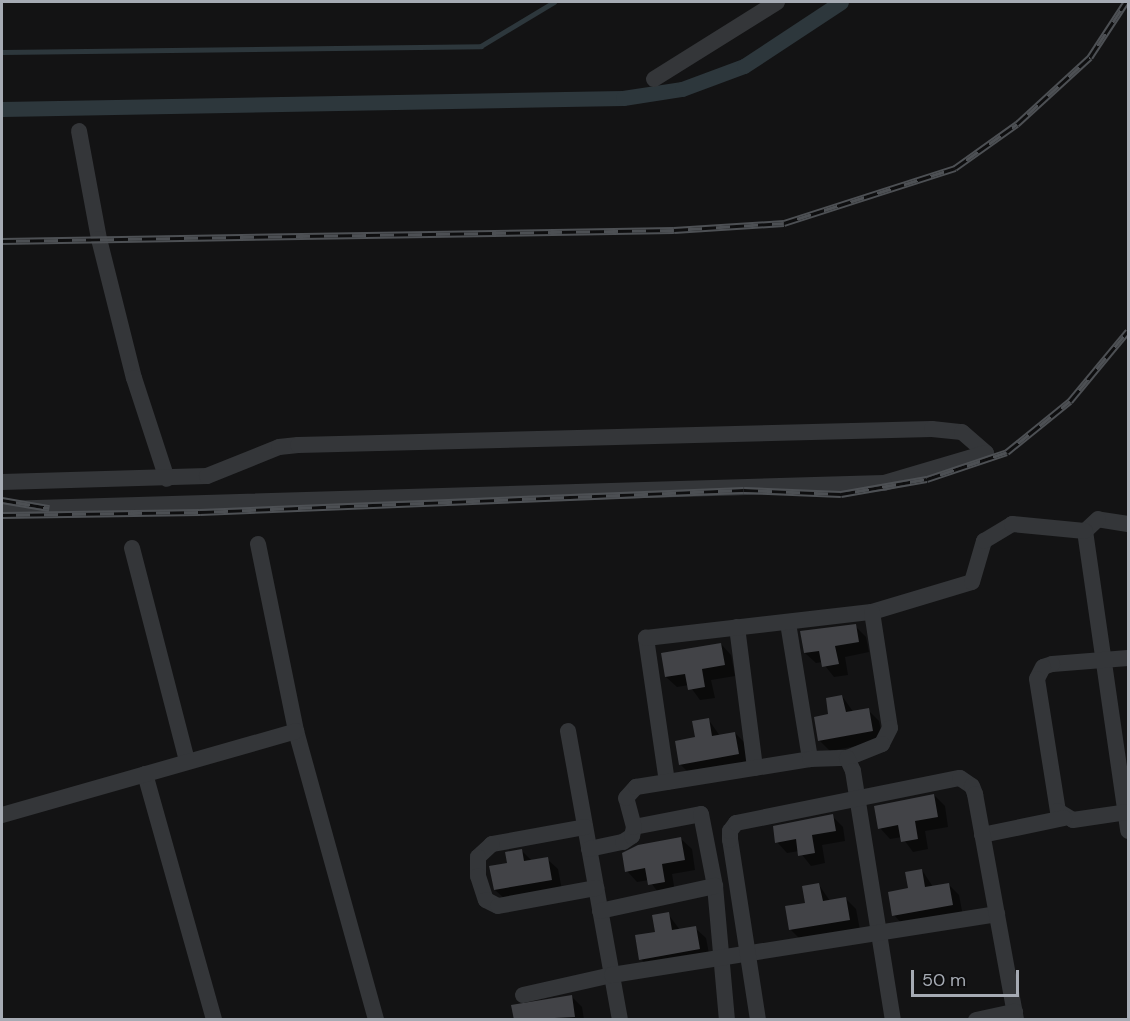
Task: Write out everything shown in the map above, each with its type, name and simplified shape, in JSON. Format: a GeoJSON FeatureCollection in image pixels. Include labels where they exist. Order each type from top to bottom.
{"type":"FeatureCollection","features":[{"type":"Feature","properties":{"kind":"street"},"geometry":{"type":"LineString","coordinates":[[654,79],[777,2]]}},
{"type":"Feature","properties":{"kind":"street"},"geometry":{"type":"LineString","coordinates":[[79,131],[99,239],[131,367],[167,479]]}},
{"type":"Feature","properties":{"kind":"street"},"geometry":{"type":"LineString","coordinates":[[2,482],[167,479],[207,476],[279,447],[298,445],[932,429],[962,432],[986,453],[884,483],[2,509]]}},
{"type":"Feature","properties":{"kind":"street"},"geometry":{"type":"LineString","coordinates":[[667,782],[646,638],[872,612],[972,582],[984,541],[1012,524],[1085,531],[1098,519],[1128,524]]}},
{"type":"Feature","properties":{"kind":"street"},"geometry":{"type":"LineString","coordinates":[[1085,531],[1128,831]]}},
{"type":"Feature","properties":{"kind":"street"},"geometry":{"type":"LineString","coordinates":[[258,544],[296,731],[376,1020]]}},
{"type":"Feature","properties":{"kind":"street"},"geometry":{"type":"LineString","coordinates":[[132,548],[187,760]]}},
{"type":"Feature","properties":{"kind":"street"},"geometry":{"type":"LineString","coordinates":[[589,849],[623,842],[632,836],[634,827],[626,798],[629,791],[667,782],[810,759],[847,758],[882,744],[890,728],[872,612]]}},
{"type":"Feature","properties":{"kind":"street"},"geometry":{"type":"LineString","coordinates":[[788,622],[810,759]]}},
{"type":"Feature","properties":{"kind":"street"},"geometry":{"type":"LineString","coordinates":[[737,627],[755,768]]}},
{"type":"Feature","properties":{"kind":"street"},"geometry":{"type":"LineString","coordinates":[[1064,818],[1058,811],[1038,673],[1052,664],[1102,658],[1128,658]]}},
{"type":"Feature","properties":{"kind":"street"},"geometry":{"type":"LineString","coordinates":[[2,814],[296,731]]}},
{"type":"Feature","properties":{"kind":"street"},"geometry":{"type":"LineString","coordinates":[[568,731],[620,1020]]}},
{"type":"Feature","properties":{"kind":"street"},"geometry":{"type":"LineString","coordinates":[[847,758],[858,799],[893,1020]]}},
{"type":"Feature","properties":{"kind":"street"},"geometry":{"type":"LineString","coordinates":[[145,774],[214,1020]]}},
{"type":"Feature","properties":{"kind":"street"},"geometry":{"type":"LineString","coordinates":[[758,1020],[730,831],[736,823],[960,778],[972,786],[1015,1016],[976,1020]]}},
{"type":"Feature","properties":{"kind":"street"},"geometry":{"type":"LineString","coordinates":[[982,835],[1064,818],[1127,813]]}},
{"type":"Feature","properties":{"kind":"street"},"geometry":{"type":"LineString","coordinates":[[634,827],[701,814],[715,886],[727,1020]]}},
{"type":"Feature","properties":{"kind":"street"},"geometry":{"type":"LineString","coordinates":[[585,827],[492,844],[477,857],[478,876],[486,900],[498,906],[596,888]]}},
{"type":"Feature","properties":{"kind":"street"},"geometry":{"type":"LineString","coordinates":[[600,911],[715,886]]}},
{"type":"Feature","properties":{"kind":"street"},"geometry":{"type":"LineString","coordinates":[[523,995],[612,975],[721,956],[747,954],[997,914]]}},
{"type":"Feature","properties":{"kind":"building"},"geometry":{"type":"Polygon","coordinates":[[[856,624],[859,642],[835,646],[839,664],[822,667],[819,651],[804,653],[800,631],[856,624]]]}},
{"type":"Feature","properties":{"kind":"building"},"geometry":{"type":"Polygon","coordinates":[[[721,643],[725,665],[702,669],[705,687],[688,690],[685,674],[665,677],[661,653],[721,643]]]}},
{"type":"Feature","properties":{"kind":"building"},"geometry":{"type":"Polygon","coordinates":[[[842,695],[846,712],[869,708],[873,731],[818,741],[814,717],[828,714],[826,698],[842,695]]]}},
{"type":"Feature","properties":{"kind":"building"},"geometry":{"type":"Polygon","coordinates":[[[709,718],[712,736],[735,732],[739,754],[679,765],[675,741],[695,737],[692,721],[709,718]]]}},
{"type":"Feature","properties":{"kind":"building"},"geometry":{"type":"Polygon","coordinates":[[[934,794],[938,817],[915,821],[918,839],[901,842],[898,825],[878,829],[874,806],[934,794]]]}},
{"type":"Feature","properties":{"kind":"building"},"geometry":{"type":"Polygon","coordinates":[[[833,814],[836,831],[812,835],[815,853],[798,856],[796,839],[775,843],[773,826],[833,814]]]}},
{"type":"Feature","properties":{"kind":"building"},"geometry":{"type":"Polygon","coordinates":[[[681,837],[685,860],[662,864],[665,882],[648,885],[645,868],[625,872],[622,853],[638,845],[681,837]]]}},
{"type":"Feature","properties":{"kind":"building"},"geometry":{"type":"Polygon","coordinates":[[[522,849],[524,861],[548,857],[552,880],[494,890],[489,866],[507,863],[505,852],[522,849]]]}},
{"type":"Feature","properties":{"kind":"building"},"geometry":{"type":"Polygon","coordinates":[[[922,869],[925,887],[949,883],[953,905],[892,916],[888,892],[908,888],[905,872],[922,869]]]}},
{"type":"Feature","properties":{"kind":"building"},"geometry":{"type":"Polygon","coordinates":[[[819,883],[823,901],[846,897],[850,920],[789,930],[785,906],[805,903],[802,886],[819,883]]]}},
{"type":"Feature","properties":{"kind":"building"},"geometry":{"type":"Polygon","coordinates":[[[669,912],[672,930],[696,926],[700,949],[639,960],[635,935],[655,932],[652,915],[669,912]]]}},
{"type":"Feature","properties":{"kind":"building"},"geometry":{"type":"Polygon","coordinates":[[[572,995],[575,1017],[514,1020],[511,1005],[572,995]]]}},
{"type":"Feature","properties":{"kind":"waterway"},"geometry":{"type":"LineString","coordinates":[[2,52],[481,46],[554,2]]}},
{"type":"Feature","properties":{"kind":"waterway"},"geometry":{"type":"LineString","coordinates":[[2,109],[623,98],[682,89],[744,66],[841,2]]}},
{"type":"Feature","properties":{"kind":"railway"},"geometry":{"type":"LineString","coordinates":[[2,241],[674,230],[784,223],[955,168],[1017,124],[1090,57],[1126,2]]}},
{"type":"Feature","properties":{"kind":"railway"},"geometry":{"type":"LineString","coordinates":[[2,515],[200,512],[744,490],[841,494],[927,479],[1007,452],[1070,401],[1128,331]]}},
{"type":"Feature","properties":{"kind":"railway"},"geometry":{"type":"LineString","coordinates":[[2,500],[49,508]]}}]}
